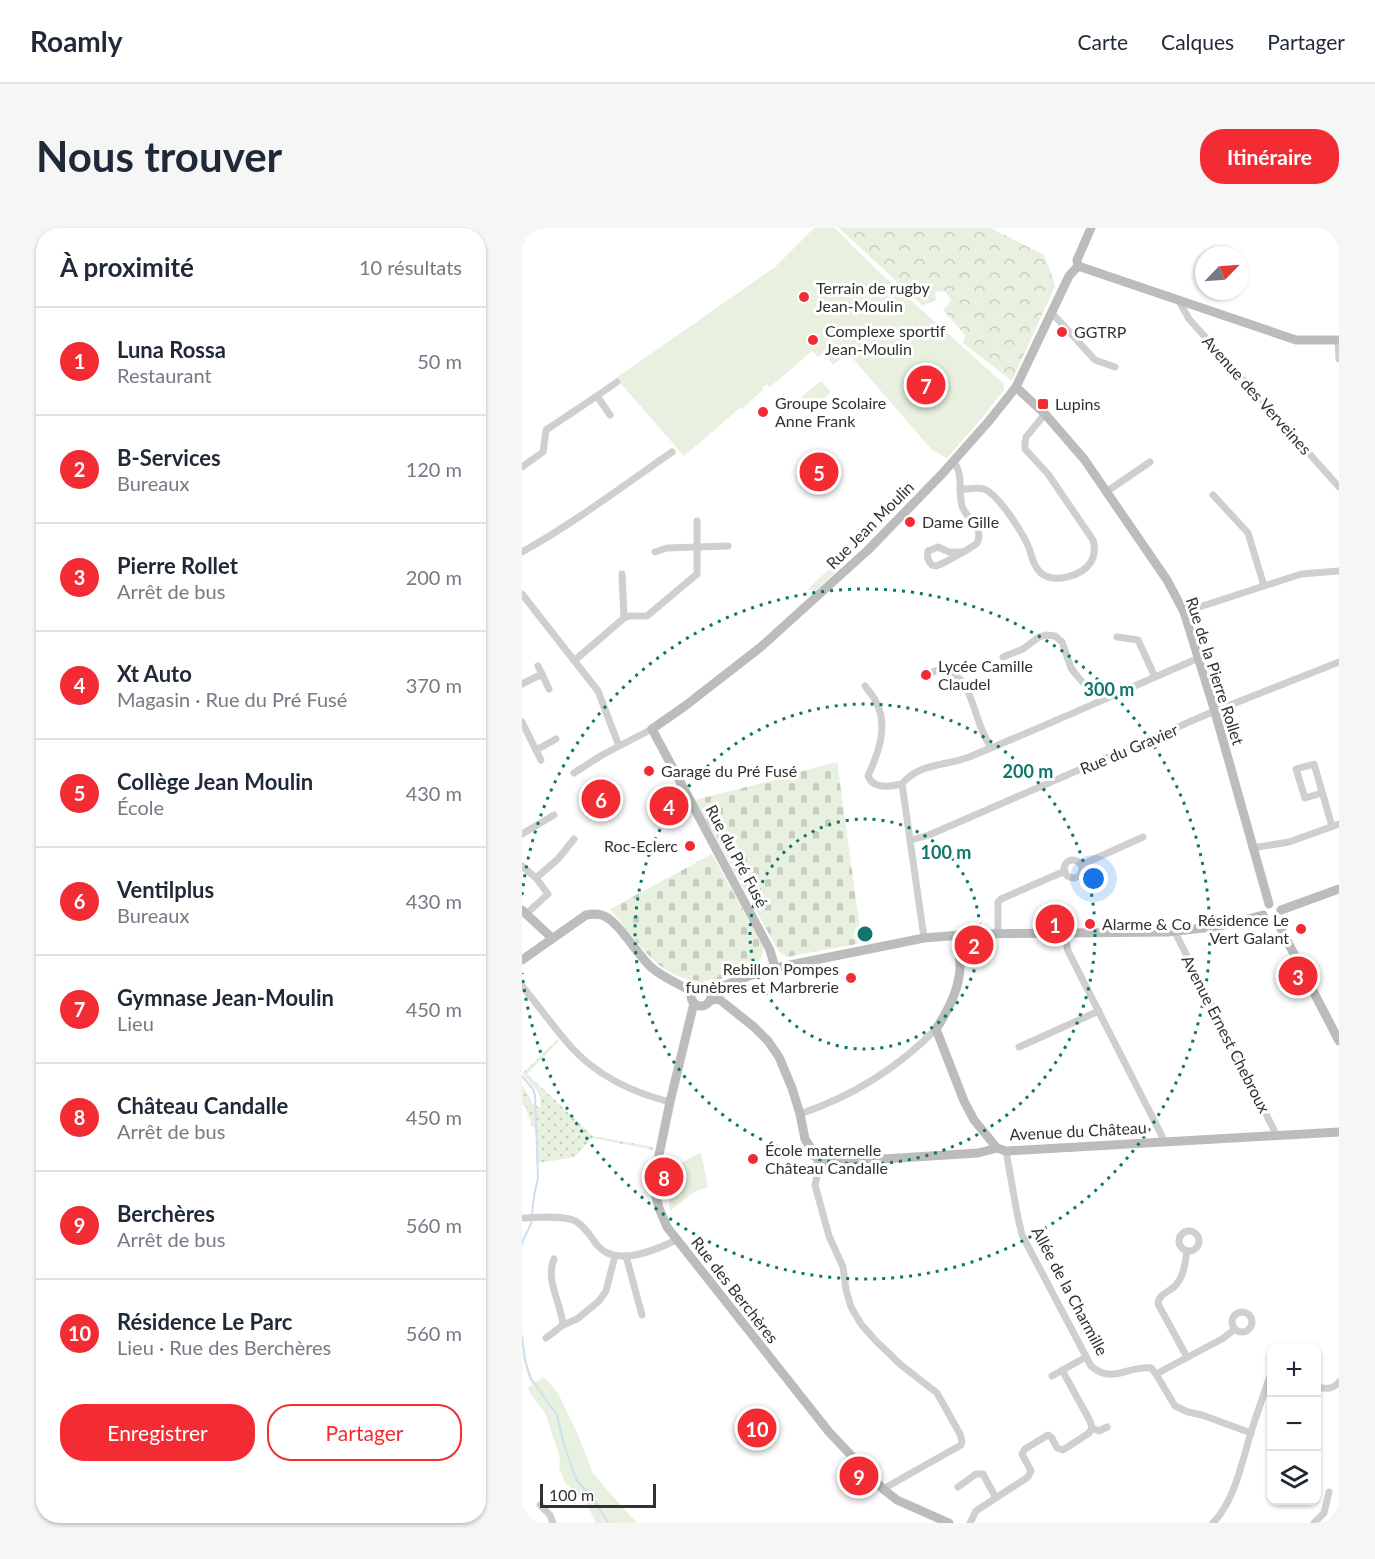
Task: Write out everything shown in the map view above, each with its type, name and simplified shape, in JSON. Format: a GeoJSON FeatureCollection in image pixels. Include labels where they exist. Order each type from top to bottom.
{"type":"FeatureCollection","features":[{"type":"Feature","properties":{"kind":"street","name":"Rue Jean Moulin"},"geometry":{"type":"LineString","coordinates":[[574,773],[672,717],[762,646],[898,520],[954,461],[1016,387],[1069,276],[1078,266],[1077,260],[1091,228]]}},
{"type":"Feature","properties":{"kind":"street"},"geometry":{"type":"LineString","coordinates":[[1078,266],[1296,340],[1338,340],[1339,359]]}},
{"type":"Feature","properties":{"kind":"street","name":"Avenue des Verveines"},"geometry":{"type":"LineString","coordinates":[[1179,301],[1189,319],[1339,487]]}},
{"type":"Feature","properties":{"kind":"street"},"geometry":{"type":"LineString","coordinates":[[1052,313],[1095,360],[1115,367]]}},
{"type":"Feature","properties":{"kind":"street"},"geometry":{"type":"LineString","coordinates":[[522,467],[543,452],[546,430],[617,381]]}},
{"type":"Feature","properties":{"kind":"street","name":"Rue de la Pierre Rollet"},"geometry":{"type":"LineString","coordinates":[[1016,387],[1044,414],[1084,459],[1167,580],[1184,612],[1215,712],[1269,904]]}},
{"type":"Feature","properties":{"kind":"street"},"geometry":{"type":"LineString","coordinates":[[597,396],[610,415]]}},
{"type":"Feature","properties":{"kind":"street"},"geometry":{"type":"LineString","coordinates":[[960,490],[978,488],[987,490],[1012,517],[1024,536],[1034,565],[1041,573],[1050,578],[1059,579],[1089,564],[1094,556],[1093,540],[1048,474],[1025,449],[1026,437],[1044,414]]}},
{"type":"Feature","properties":{"kind":"street"},"geometry":{"type":"LineString","coordinates":[[522,552],[590,509],[672,452]]}},
{"type":"Feature","properties":{"kind":"street"},"geometry":{"type":"LineString","coordinates":[[954,461],[958,469],[962,507],[980,536],[976,545],[937,566],[932,565],[927,556],[928,551],[938,548],[949,552],[962,552]]}},
{"type":"Feature","properties":{"kind":"street"},"geometry":{"type":"LineString","coordinates":[[1106,492],[1150,462]]}},
{"type":"Feature","properties":{"kind":"street"},"geometry":{"type":"LineString","coordinates":[[1212,495],[1248,533],[1264,586]]}},
{"type":"Feature","properties":{"kind":"street"},"geometry":{"type":"LineString","coordinates":[[574,661],[624,618],[647,616],[697,574],[697,521]]}},
{"type":"Feature","properties":{"kind":"street"},"geometry":{"type":"LineString","coordinates":[[655,552],[667,548],[728,546]]}},
{"type":"Feature","properties":{"kind":"street"},"geometry":{"type":"LineString","coordinates":[[1184,612],[1306,573],[1339,571]]}},
{"type":"Feature","properties":{"kind":"street"},"geometry":{"type":"LineString","coordinates":[[622,574],[624,618]]}},
{"type":"Feature","properties":{"kind":"street"},"geometry":{"type":"LineString","coordinates":[[522,594],[598,691],[619,746]]}},
{"type":"Feature","properties":{"kind":"street"},"geometry":{"type":"LineString","coordinates":[[1004,657],[1023,649],[1039,637],[1055,636],[1062,642],[1071,668],[1078,677],[1089,689],[1104,698]]}},
{"type":"Feature","properties":{"kind":"street"},"geometry":{"type":"LineString","coordinates":[[1117,637],[1138,640],[1155,677]]}},
{"type":"Feature","properties":{"kind":"street"},"geometry":{"type":"LineString","coordinates":[[865,686],[876,701],[882,729],[879,750],[868,778],[872,783],[882,786],[902,784],[907,778],[922,770],[962,759],[1199,658]]}},
{"type":"Feature","properties":{"kind":"street","name":"Rue du Gravier"},"geometry":{"type":"LineString","coordinates":[[911,840],[929,836],[1215,712],[1339,662]]}},
{"type":"Feature","properties":{"kind":"street"},"geometry":{"type":"LineString","coordinates":[[538,666],[549,689]]}},
{"type":"Feature","properties":{"kind":"street"},"geometry":{"type":"LineString","coordinates":[[924,676],[942,668],[954,672],[959,677],[971,699],[990,747]]}},
{"type":"Feature","properties":{"kind":"street"},"geometry":{"type":"LineString","coordinates":[[522,684],[542,674]]}},
{"type":"Feature","properties":{"kind":"street"},"geometry":{"type":"LineString","coordinates":[[522,722],[541,760]]}},
{"type":"Feature","properties":{"kind":"street","name":"Rue du Pré Fusé"},"geometry":{"type":"LineString","coordinates":[[652,729],[770,950],[775,968]]}},
{"type":"Feature","properties":{"kind":"street"},"geometry":{"type":"LineString","coordinates":[[536,750],[556,739]]}},
{"type":"Feature","properties":{"kind":"street"},"geometry":{"type":"LineString","coordinates":[[1252,848],[1289,842],[1335,825],[1322,793],[1314,764],[1296,769],[1305,798],[1322,793]]}},
{"type":"Feature","properties":{"kind":"street"},"geometry":{"type":"LineString","coordinates":[[902,784],[924,939]]}},
{"type":"Feature","properties":{"kind":"street"},"geometry":{"type":"LineString","coordinates":[[522,834],[554,815]]}},
{"type":"Feature","properties":{"kind":"street"},"geometry":{"type":"LineString","coordinates":[[1081,865],[1143,837]]}},
{"type":"Feature","properties":{"kind":"street"},"geometry":{"type":"LineString","coordinates":[[536,878],[558,859],[574,839]]}},
{"type":"Feature","properties":{"kind":"street"},"geometry":{"type":"LineString","coordinates":[[1077,861],[1081,865],[1082,870],[1077,877],[1071,878],[1065,871],[1065,866],[1069,862],[1077,861]]}},
{"type":"Feature","properties":{"kind":"street"},"geometry":{"type":"LineString","coordinates":[[522,866],[536,878],[548,894],[524,912],[552,938]]}},
{"type":"Feature","properties":{"kind":"street"},"geometry":{"type":"LineString","coordinates":[[998,934],[998,902],[1065,871]]}},
{"type":"Feature","properties":{"kind":"street"},"geometry":{"type":"LineString","coordinates":[[1281,910],[1339,889]]}},
{"type":"Feature","properties":{"kind":"street"},"geometry":{"type":"LineString","coordinates":[[1269,904],[1275,904],[1281,910],[1281,917],[1277,921],[1269,922],[1263,915],[1269,904]]}},
{"type":"Feature","properties":{"kind":"street"},"geometry":{"type":"LineString","coordinates":[[522,960],[585,915],[596,914],[605,916],[613,922],[651,968],[693,992]]}},
{"type":"Feature","properties":{"kind":"street"},"geometry":{"type":"LineString","coordinates":[[886,1488],[961,1445],[960,1434],[937,1393],[901,1365],[875,1340],[861,1324],[851,1307],[843,1267],[829,1236],[817,1194],[815,1180],[820,1163],[805,1139],[787,1073],[768,1041],[724,1003],[710,995],[703,986],[697,987],[693,992],[694,1003],[703,1006],[706,1005],[710,995],[753,974],[924,939],[958,935],[1175,932],[1221,926],[1263,915]]}},
{"type":"Feature","properties":{"kind":"street"},"geometry":{"type":"LineString","coordinates":[[1277,921],[1339,1041]]}},
{"type":"Feature","properties":{"kind":"street","name":"Avenue Ernest Chebroux"},"geometry":{"type":"LineString","coordinates":[[1175,932],[1277,1136]]}},
{"type":"Feature","properties":{"kind":"street"},"geometry":{"type":"LineString","coordinates":[[1064,933],[1068,951],[1165,1142]]}},
{"type":"Feature","properties":{"kind":"street"},"geometry":{"type":"LineString","coordinates":[[800,1114],[836,1101],[881,1076],[916,1050],[936,1029],[945,1015],[959,981],[958,935]]}},
{"type":"Feature","properties":{"kind":"street"},"geometry":{"type":"LineString","coordinates":[[522,986],[573,1049],[594,1067],[616,1082],[670,1102]]}},
{"type":"Feature","properties":{"kind":"street","name":"Rue des Berchères"},"geometry":{"type":"LineString","coordinates":[[694,1003],[656,1165],[654,1187],[658,1208],[667,1227],[829,1432],[897,1500],[949,1523]]}},
{"type":"Feature","properties":{"kind":"street"},"geometry":{"type":"LineString","coordinates":[[1019,1047],[1098,1011]]}},
{"type":"Feature","properties":{"kind":"street","name":"Allée de la Charmille"},"geometry":{"type":"LineString","coordinates":[[936,1029],[964,1101],[974,1120],[1001,1150],[1022,1235],[1091,1366],[1106,1375],[1145,1367],[1151,1368],[1156,1374]]}},
{"type":"Feature","properties":{"kind":"street","name":"Avenue du Château"},"geometry":{"type":"LineString","coordinates":[[820,1163],[1001,1150],[1339,1132]]}},
{"type":"Feature","properties":{"kind":"street"},"geometry":{"type":"LineString","coordinates":[[524,1218],[574,1221],[602,1250],[615,1256],[626,1256],[658,1248],[676,1240]]}},
{"type":"Feature","properties":{"kind":"street"},"geometry":{"type":"LineString","coordinates":[[1187,1251],[1184,1271],[1174,1287],[1159,1299],[1158,1304],[1187,1358]]}},
{"type":"Feature","properties":{"kind":"street"},"geometry":{"type":"LineString","coordinates":[[546,1338],[562,1325],[577,1319],[599,1301],[606,1291],[615,1256]]}},
{"type":"Feature","properties":{"kind":"street"},"geometry":{"type":"LineString","coordinates":[[626,1256],[642,1315]]}},
{"type":"Feature","properties":{"kind":"street"},"geometry":{"type":"LineString","coordinates":[[554,1259],[550,1267],[550,1274],[562,1316],[562,1325]]}},
{"type":"Feature","properties":{"kind":"street"},"geometry":{"type":"LineString","coordinates":[[1235,1329],[1222,1339],[1156,1374],[1175,1406],[1251,1433]]}},
{"type":"Feature","properties":{"kind":"street"},"geometry":{"type":"LineString","coordinates":[[1052,1376],[1086,1357]]}},
{"type":"Feature","properties":{"kind":"street"},"geometry":{"type":"LineString","coordinates":[[970,1523],[976,1511],[1028,1477],[1031,1471],[1022,1454],[1025,1449],[1048,1436],[1052,1438],[1057,1448],[1063,1450],[1089,1433],[1092,1428],[1090,1421],[1062,1370]]}},
{"type":"Feature","properties":{"kind":"street"},"geometry":{"type":"LineString","coordinates":[[1321,1387],[1334,1387],[1339,1382]]}},
{"type":"Feature","properties":{"kind":"street"},"geometry":{"type":"LineString","coordinates":[[1213,1523],[1219,1516],[1240,1474],[1267,1384]]}},
{"type":"Feature","properties":{"kind":"street"},"geometry":{"type":"LineString","coordinates":[[1092,1428],[1099,1431],[1107,1427]]}},
{"type":"Feature","properties":{"kind":"street"},"geometry":{"type":"LineString","coordinates":[[958,1486],[976,1474],[983,1474],[996,1498]]}},
{"type":"Feature","properties":{"kind":"street"},"geometry":{"type":"LineString","coordinates":[[1314,1523],[1324,1513],[1329,1492]]}},
{"type":"Feature","properties":{"kind":"street"},"geometry":{"type":"LineString","coordinates":[[540,1505],[550,1515],[553,1523]]}},
{"type":"Feature","properties":{"kind":"green space","name":"Complexe sportif Jean-Moulin"},"geometry":{"type":"Polygon","coordinates":[[[814,228],[835,228],[876,269],[1003,383],[1004,390],[947,458],[932,450],[848,353],[833,365],[823,353],[818,357],[812,351],[770,387],[767,384],[762,388],[763,390],[742,409],[740,408],[684,456],[616,378],[775,267],[814,228]]]}},
{"type":"Feature","properties":{"kind":"green space"},"geometry":{"type":"Polygon","coordinates":[[[839,228],[991,228],[1044,255],[1055,286],[1012,381],[963,343],[965,335],[943,310],[951,301],[945,291],[935,292],[936,299],[923,306],[839,228]]]}},
{"type":"Feature","properties":{"kind":"green space"},"geometry":{"type":"Polygon","coordinates":[[[821,381],[831,392],[811,410],[800,398],[821,381]]]}},
{"type":"Feature","properties":{"kind":"green space"},"geometry":{"type":"Polygon","coordinates":[[[857,543],[859,545],[843,565],[815,591],[808,589],[857,543]]]}},
{"type":"Feature","properties":{"kind":"green space"},"geometry":{"type":"Polygon","coordinates":[[[837,762],[862,943],[787,957],[779,952],[695,800],[837,762]]]}},
{"type":"Feature","properties":{"kind":"green space"},"geometry":{"type":"Polygon","coordinates":[[[712,854],[763,947],[763,952],[756,964],[749,968],[725,978],[697,981],[680,977],[666,970],[642,949],[610,909],[712,854]]]}},
{"type":"Feature","properties":{"kind":"green space"},"geometry":{"type":"Polygon","coordinates":[[[558,1039],[559,1041],[527,1074],[593,1136],[654,1147],[654,1150],[592,1138],[575,1157],[538,1163],[536,1130],[532,1126],[525,1106],[522,1105],[522,1085],[531,1103],[540,1108],[541,1102],[536,1089],[523,1073],[558,1039]]]}},
{"type":"Feature","properties":{"kind":"green space"},"geometry":{"type":"Polygon","coordinates":[[[701,1153],[708,1187],[694,1192],[670,1211],[665,1170],[701,1153]]]}},
{"type":"Feature","properties":{"kind":"green space"},"geometry":{"type":"Polygon","coordinates":[[[522,1336],[525,1360],[534,1383],[544,1377],[558,1393],[593,1473],[637,1523],[596,1523],[584,1499],[566,1484],[559,1469],[560,1458],[545,1413],[528,1388],[532,1385],[523,1360],[522,1336]]]}},
{"type":"Feature","properties":{"kind":"waterway"},"geometry":{"type":"LineString","coordinates":[[522,1076],[535,1095],[538,1178],[531,1224],[522,1245]]}},
{"type":"Feature","properties":{"kind":"waterway"},"geometry":{"type":"LineString","coordinates":[[522,1336],[530,1377],[557,1415],[564,1445],[577,1481],[593,1498],[608,1523]]}},
{"type":"Feature","properties":{"kind":"place","name":"Terrain de rugby Jean-Moulin"},"geometry":{"type":"Point","coordinates":[804,297]}},
{"type":"Feature","properties":{"kind":"place","name":"GGTRP"},"geometry":{"type":"Point","coordinates":[1062,332]}},
{"type":"Feature","properties":{"kind":"place","name":"Complexe sportif Jean-Moulin"},"geometry":{"type":"Point","coordinates":[813,340]}},
{"type":"Feature","properties":{"kind":"place","name":"Gymnase Jean-Moulin"},"geometry":{"type":"Point","coordinates":[926,385]}},
{"type":"Feature","properties":{"kind":"place","name":"Lupins"},"geometry":{"type":"Point","coordinates":[1043,404]}},
{"type":"Feature","properties":{"kind":"place","name":"Groupe Scolaire Anne Frank"},"geometry":{"type":"Point","coordinates":[763,412]}},
{"type":"Feature","properties":{"kind":"place","name":"Collège Jean Moulin"},"geometry":{"type":"Point","coordinates":[819,472]}},
{"type":"Feature","properties":{"kind":"place","name":"Dame Gille"},"geometry":{"type":"Point","coordinates":[910,522]}},
{"type":"Feature","properties":{"kind":"place","name":"Lycée Camille Claudel"},"geometry":{"type":"Point","coordinates":[926,675]}},
{"type":"Feature","properties":{"kind":"place","name":"Garage du Pré Fusé"},"geometry":{"type":"Point","coordinates":[649,771]}},
{"type":"Feature","properties":{"kind":"place","name":"Ventilplus"},"geometry":{"type":"Point","coordinates":[601,799]}},
{"type":"Feature","properties":{"kind":"place","name":"Xt Auto"},"geometry":{"type":"Point","coordinates":[669,806]}},
{"type":"Feature","properties":{"kind":"place","name":"Roc-Eclerc"},"geometry":{"type":"Point","coordinates":[690,846]}},
{"type":"Feature","properties":{"kind":"place","name":"Luna Rossa"},"geometry":{"type":"Point","coordinates":[1055,924]}},
{"type":"Feature","properties":{"kind":"place","name":"Alarme & Co"},"geometry":{"type":"Point","coordinates":[1090,924]}},
{"type":"Feature","properties":{"kind":"place","name":"Résidence Le Vert Galant"},"geometry":{"type":"Point","coordinates":[1301,929]}},
{"type":"Feature","properties":{"kind":"place","name":"B-Services"},"geometry":{"type":"Point","coordinates":[974,945]}},
{"type":"Feature","properties":{"kind":"place","name":"Pierre Rollet"},"geometry":{"type":"Point","coordinates":[1298,976]}},
{"type":"Feature","properties":{"kind":"place","name":"Rebillon Pompes funèbres et Marbrerie"},"geometry":{"type":"Point","coordinates":[851,978]}},
{"type":"Feature","properties":{"kind":"place","name":"École maternelle Château Candalle"},"geometry":{"type":"Point","coordinates":[753,1159]}},
{"type":"Feature","properties":{"kind":"place","name":"Château Candalle"},"geometry":{"type":"Point","coordinates":[664,1177]}},
{"type":"Feature","properties":{"kind":"place","name":"Résidence Le Parc"},"geometry":{"type":"Point","coordinates":[757,1428]}},
{"type":"Feature","properties":{"kind":"place","name":"Berchères"},"geometry":{"type":"Point","coordinates":[859,1476]}}]}
